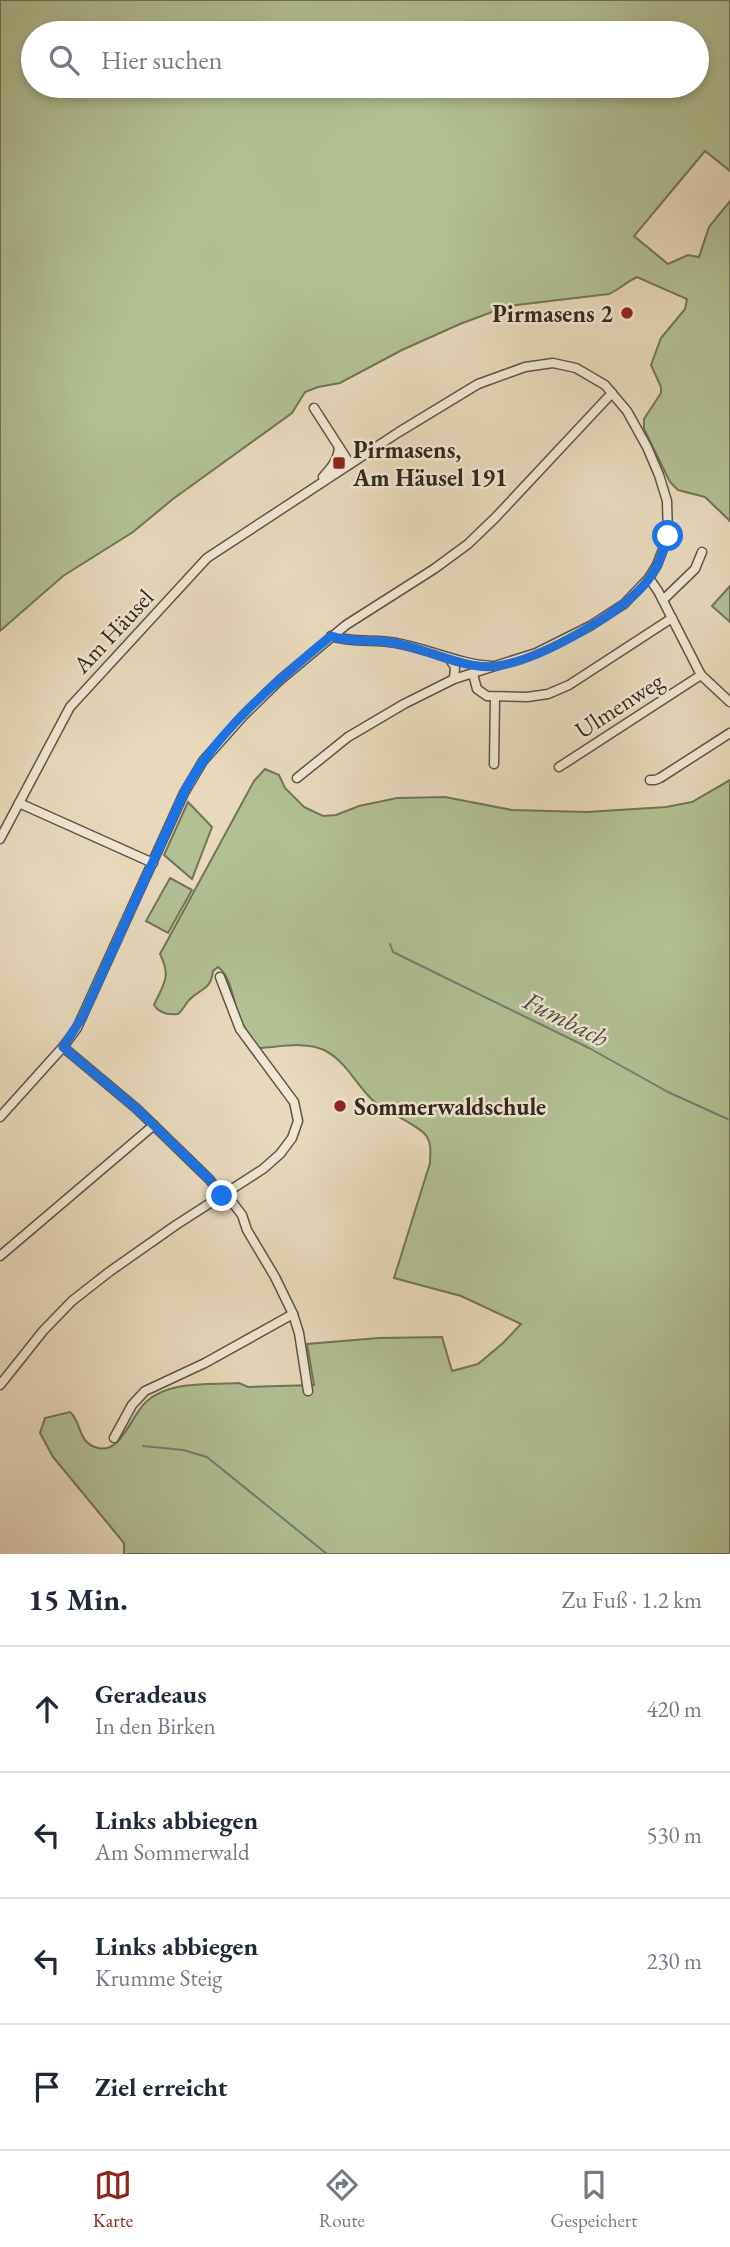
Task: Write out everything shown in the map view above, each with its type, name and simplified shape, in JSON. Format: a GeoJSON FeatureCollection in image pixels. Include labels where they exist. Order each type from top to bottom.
{"type":"FeatureCollection","features":[{"type":"Feature","properties":{"kind":"street","name":"Am Häusel"},"geometry":{"type":"LineString","coordinates":[[0,839],[70,707],[206,558],[461,393],[497,376],[526,366],[553,363],[576,368],[596,378],[627,411],[659,474],[667,501],[668,536],[649,579]]}},
{"type":"Feature","properties":{"kind":"street"},"geometry":{"type":"LineString","coordinates":[[0,1117],[63,1047],[83,1016],[184,793],[203,761],[243,716],[331,636],[468,544],[612,393]]}},
{"type":"Feature","properties":{"kind":"street"},"geometry":{"type":"LineString","coordinates":[[314,408],[350,464]]}},
{"type":"Feature","properties":{"kind":"street","name":"Am Häusel"},"geometry":{"type":"LineString","coordinates":[[305,493],[332,468],[338,457],[339,447]]}},
{"type":"Feature","properties":{"kind":"street"},"geometry":{"type":"LineString","coordinates":[[663,600],[695,569],[702,552]]}},
{"type":"Feature","properties":{"kind":"street"},"geometry":{"type":"LineString","coordinates":[[297,778],[330,750],[367,725],[454,680],[551,647],[590,626],[624,604],[649,579],[663,600],[701,675],[730,702]]}},
{"type":"Feature","properties":{"kind":"street"},"geometry":{"type":"LineString","coordinates":[[473,674],[480,692],[487,696],[527,697],[557,691],[672,618]]}},
{"type":"Feature","properties":{"kind":"street"},"geometry":{"type":"LineString","coordinates":[[331,636],[394,643],[472,664],[497,666]]}},
{"type":"Feature","properties":{"kind":"street"},"geometry":{"type":"LineString","coordinates":[[449,658],[454,667],[454,680]]}},
{"type":"Feature","properties":{"kind":"street","name":"Ulmenweg"},"geometry":{"type":"LineString","coordinates":[[559,767],[701,675]]}},
{"type":"Feature","properties":{"kind":"street"},"geometry":{"type":"LineString","coordinates":[[494,764],[495,697]]}},
{"type":"Feature","properties":{"kind":"street"},"geometry":{"type":"LineString","coordinates":[[650,780],[660,778],[730,733]]}},
{"type":"Feature","properties":{"kind":"street"},"geometry":{"type":"LineString","coordinates":[[19,803],[153,863]]}},
{"type":"Feature","properties":{"kind":"street"},"geometry":{"type":"LineString","coordinates":[[0,1385],[43,1331],[72,1301],[120,1264],[280,1154],[296,1130],[298,1114],[290,1094],[240,1029],[220,976]]}},
{"type":"Feature","properties":{"kind":"street"},"geometry":{"type":"LineString","coordinates":[[63,1047],[154,1125],[242,1215],[247,1230],[293,1314],[308,1391]]}},
{"type":"Feature","properties":{"kind":"street"},"geometry":{"type":"LineString","coordinates":[[0,1256],[154,1125]]}},
{"type":"Feature","properties":{"kind":"street"},"geometry":{"type":"LineString","coordinates":[[114,1438],[125,1416],[145,1391],[205,1363],[293,1314]]}},
{"type":"Feature","properties":{"kind":"green space"},"geometry":{"type":"Polygon","coordinates":[[[0,0],[730,0],[730,171],[705,151],[634,236],[668,264],[688,255],[699,257],[709,227],[730,201],[730,521],[705,497],[678,490],[670,482],[644,429],[644,419],[661,393],[651,365],[661,338],[685,309],[687,299],[637,277],[609,294],[508,306],[402,350],[340,383],[305,392],[292,413],[173,499],[133,532],[63,576],[0,631],[0,0]]]}},
{"type":"Feature","properties":{"kind":"green space"},"geometry":{"type":"Polygon","coordinates":[[[730,586],[730,622],[712,606],[730,586]]]}},
{"type":"Feature","properties":{"kind":"green space"},"geometry":{"type":"Polygon","coordinates":[[[265,769],[279,775],[285,788],[304,807],[323,816],[336,815],[359,806],[397,798],[445,797],[512,810],[587,812],[666,807],[692,802],[730,780],[730,1554],[124,1554],[124,1543],[53,1457],[40,1433],[45,1418],[70,1412],[86,1442],[98,1448],[106,1448],[120,1439],[146,1402],[166,1390],[203,1384],[239,1383],[248,1387],[314,1385],[307,1344],[379,1338],[442,1337],[452,1371],[478,1364],[521,1324],[461,1296],[394,1278],[430,1163],[430,1143],[424,1133],[377,1104],[340,1061],[324,1050],[301,1045],[259,1048],[242,1023],[226,977],[218,967],[213,971],[210,983],[193,996],[178,1014],[164,1013],[154,1005],[166,975],[160,954],[254,781],[265,769]]]}},
{"type":"Feature","properties":{"kind":"green space"},"geometry":{"type":"Polygon","coordinates":[[[188,802],[212,827],[192,879],[164,855],[188,802]]]}},
{"type":"Feature","properties":{"kind":"green space"},"geometry":{"type":"Polygon","coordinates":[[[170,878],[192,890],[168,933],[146,921],[170,878]]]}},
{"type":"Feature","properties":{"kind":"waterway","name":"Fumbach"},"geometry":{"type":"LineString","coordinates":[[390,944],[393,952],[589,1048],[668,1092],[730,1120]]}},
{"type":"Feature","properties":{"kind":"waterway"},"geometry":{"type":"LineString","coordinates":[[143,1446],[183,1450],[207,1457],[327,1554]]}},
{"type":"Feature","properties":{"kind":"place","name":"Pirmasens 2"},"geometry":{"type":"Point","coordinates":[627,313]}},
{"type":"Feature","properties":{"kind":"place","name":"Pirmasens, Am Häusel 191"},"geometry":{"type":"Point","coordinates":[339,463]}},
{"type":"Feature","properties":{"kind":"place","name":"Sommerwaldschule"},"geometry":{"type":"Point","coordinates":[340,1106]}},
{"type":"Feature","properties":{"kind":"route"},"geometry":{"type":"LineString","coordinates":[[222,1196],[214,1184],[137,1109],[63,1047],[83,1016],[196,770],[243,716],[331,636],[394,643],[472,664],[497,666],[551,647],[624,604],[649,579],[668,536]]}}]}
